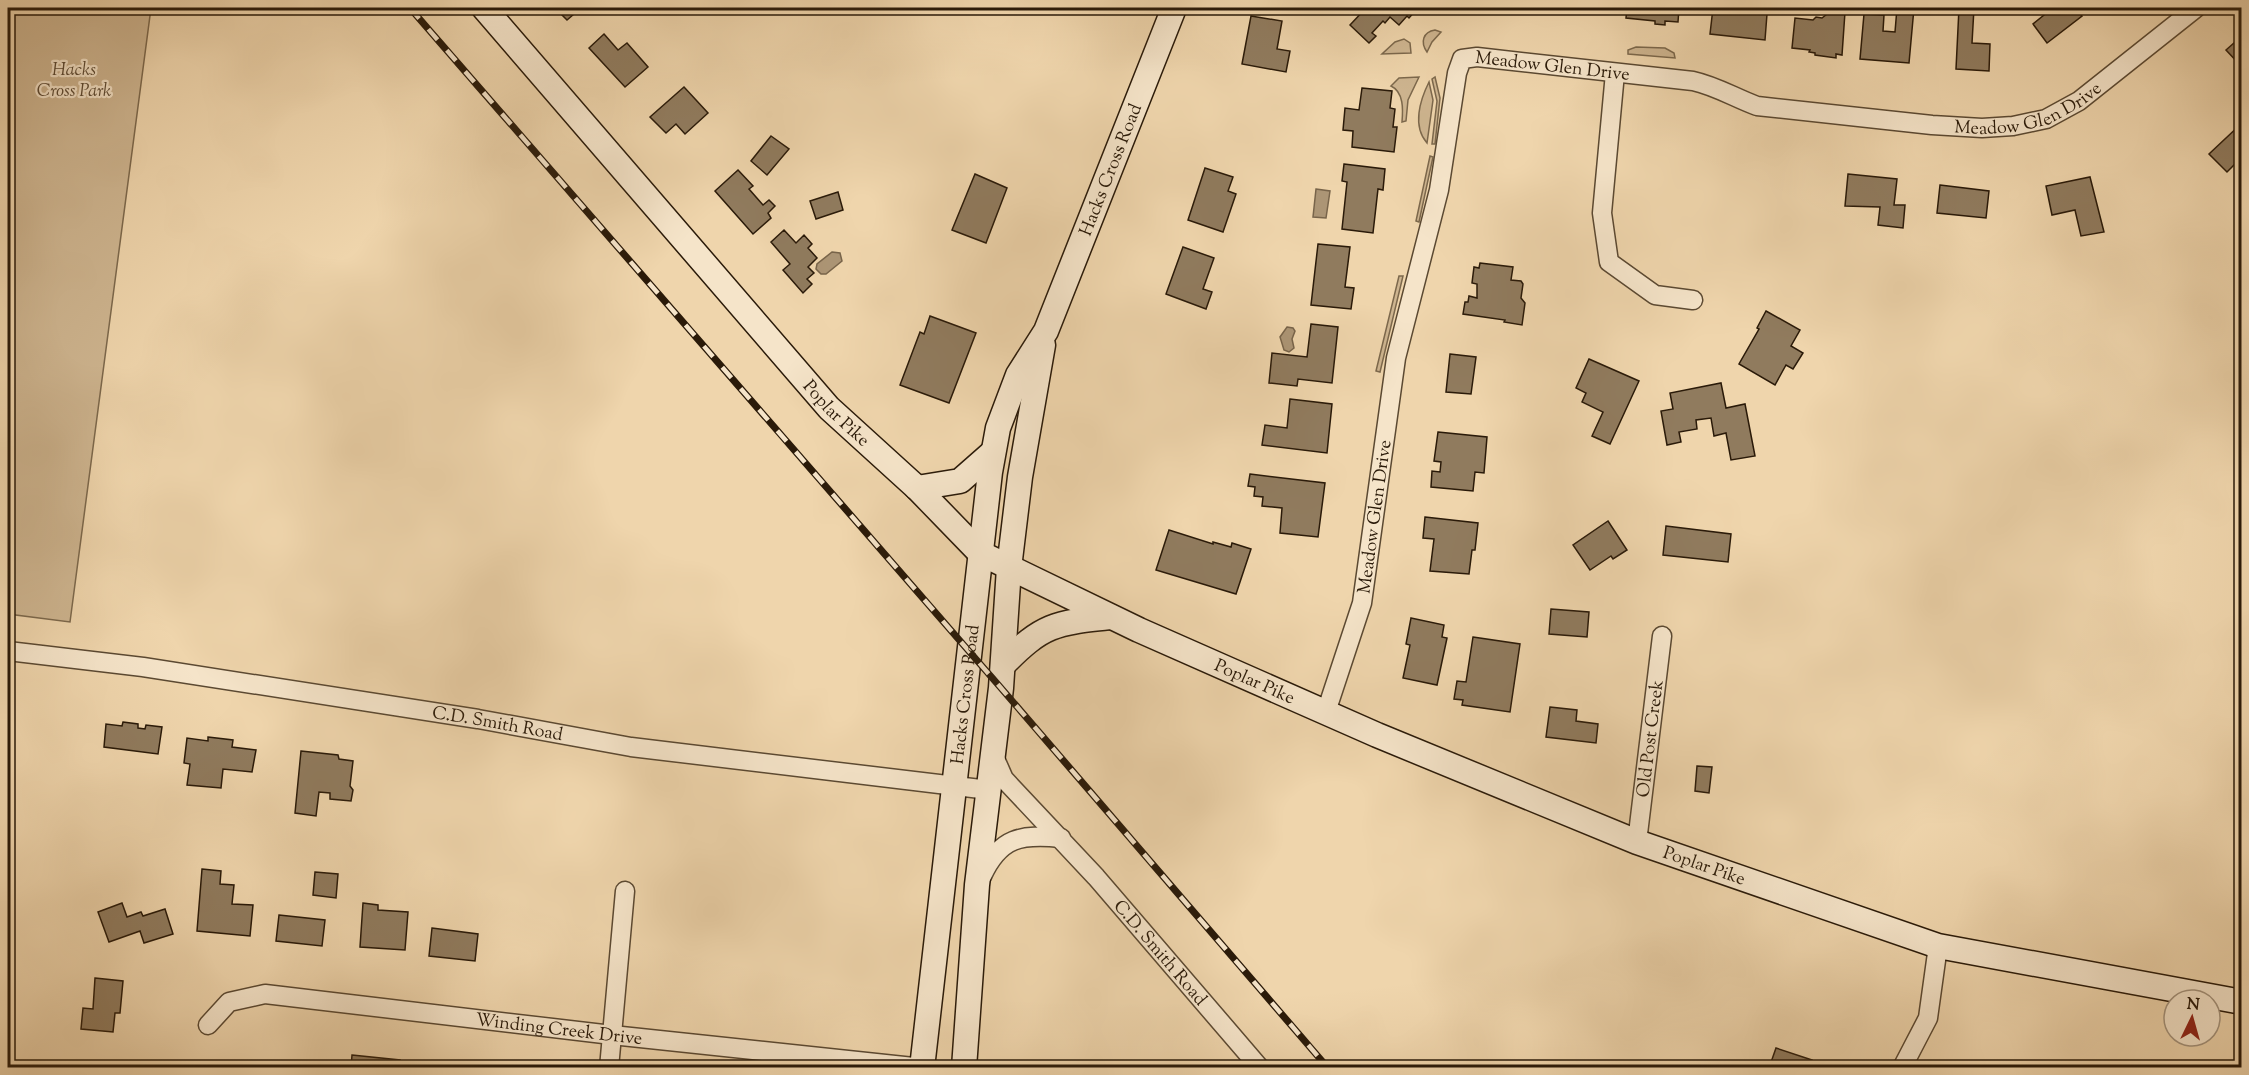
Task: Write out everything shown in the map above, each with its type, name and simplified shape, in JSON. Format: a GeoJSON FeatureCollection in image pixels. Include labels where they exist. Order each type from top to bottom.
{"type":"FeatureCollection","features":[{"type":"Feature","properties":{"kind":"main road","name":"Poplar Pike"},"geometry":{"type":"LineString","coordinates":[[484,8],[829,408],[917,488],[980,553],[1111,617],[1377,735],[1637,842],[1938,946],[2241,1002]]}},
{"type":"Feature","properties":{"kind":"main road","name":"Hacks Cross Road"},"geometry":{"type":"LineString","coordinates":[[922,1068],[980,553],[998,428],[1018,375],[1046,331],[1174,8]]}},
{"type":"Feature","properties":{"kind":"main road","name":"Hacks Cross Road"},"geometry":{"type":"LineString","coordinates":[[964,1068],[978,885],[1003,665],[1009,568],[1020,477],[1046,331]]}},
{"type":"Feature","properties":{"kind":"main road"},"geometry":{"type":"LineString","coordinates":[[917,488],[960,481],[993,452]]}},
{"type":"Feature","properties":{"kind":"main road"},"geometry":{"type":"LineString","coordinates":[[1003,665],[1025,643],[1046,629],[1066,622],[1111,617]]}},
{"type":"Feature","properties":{"kind":"street","name":"Meadow Glen Drive"},"geometry":{"type":"LineString","coordinates":[[1326,712],[1362,603],[1396,358],[1439,190],[1459,64],[1462,59],[1477,57],[1704,83],[1757,106],[1932,125],[1982,128],[2013,126],[2046,118],[2079,101],[2196,8]]}},
{"type":"Feature","properties":{"kind":"street"},"geometry":{"type":"LineString","coordinates":[[1615,73],[1602,213],[1609,262],[1655,295],[1693,300]]}},
{"type":"Feature","properties":{"kind":"street","name":"Old Post Creek"},"geometry":{"type":"LineString","coordinates":[[1637,842],[1662,636]]}},
{"type":"Feature","properties":{"kind":"street","name":"C.D. Smith Road"},"geometry":{"type":"LineString","coordinates":[[8,651],[143,667],[478,719],[631,747],[989,790]]}},
{"type":"Feature","properties":{"kind":"street","name":"C.D. Smith Road"},"geometry":{"type":"LineString","coordinates":[[993,754],[1004,779],[1061,838],[1260,1068]]}},
{"type":"Feature","properties":{"kind":"street"},"geometry":{"type":"LineString","coordinates":[[978,885],[991,856],[1006,845],[1021,837],[1061,838]]}},
{"type":"Feature","properties":{"kind":"street"},"geometry":{"type":"LineString","coordinates":[[609,1068],[625,891]]}},
{"type":"Feature","properties":{"kind":"street"},"geometry":{"type":"LineString","coordinates":[[1902,1068],[1928,1018],[1938,946]]}},
{"type":"Feature","properties":{"kind":"street","name":"Winding Creek Drive"},"geometry":{"type":"LineString","coordinates":[[208,1024],[229,1002],[265,994],[612,1035],[922,1068]]}},
{"type":"Feature","properties":{"kind":"green space","name":"Hacks Cross Park"},"geometry":{"type":"Polygon","coordinates":[[[8,8],[151,8],[70,622],[8,614],[8,8]]]}},
{"type":"Feature","properties":{"kind":"green space"},"geometry":{"type":"Polygon","coordinates":[[[1435,30],[1441,32],[1427,52],[1423,41],[1425,35],[1435,30]]]}},
{"type":"Feature","properties":{"kind":"green space"},"geometry":{"type":"Polygon","coordinates":[[[1404,39],[1410,43],[1411,53],[1382,54],[1395,42],[1404,39]]]}},
{"type":"Feature","properties":{"kind":"green space"},"geometry":{"type":"Polygon","coordinates":[[[1636,47],[1665,48],[1674,53],[1675,58],[1628,54],[1628,50],[1636,47]]]}},
{"type":"Feature","properties":{"kind":"green space"},"geometry":{"type":"Polygon","coordinates":[[[1419,77],[1408,100],[1406,121],[1402,122],[1400,97],[1391,86],[1399,78],[1419,77]]]}},
{"type":"Feature","properties":{"kind":"green space"},"geometry":{"type":"Polygon","coordinates":[[[1435,77],[1440,98],[1435,144],[1432,144],[1437,101],[1432,79],[1435,77]]]}},
{"type":"Feature","properties":{"kind":"green space"},"geometry":{"type":"Polygon","coordinates":[[[1429,82],[1433,100],[1427,143],[1420,129],[1419,113],[1429,82]]]}},
{"type":"Feature","properties":{"kind":"green space"},"geometry":{"type":"Polygon","coordinates":[[[1430,156],[1433,157],[1419,222],[1416,221],[1430,156]]]}},
{"type":"Feature","properties":{"kind":"green space"},"geometry":{"type":"Polygon","coordinates":[[[1399,276],[1403,276],[1380,372],[1376,371],[1399,276]]]}},
{"type":"Feature","properties":{"kind":"shaded area"},"geometry":{"type":"Polygon","coordinates":[[[1316,189],[1330,191],[1326,218],[1313,217],[1316,189]]]}},
{"type":"Feature","properties":{"kind":"shaded area"},"geometry":{"type":"Polygon","coordinates":[[[832,252],[840,253],[842,261],[826,274],[821,274],[816,269],[817,264],[832,252]]]}},
{"type":"Feature","properties":{"kind":"shaded area"},"geometry":{"type":"Polygon","coordinates":[[[1287,327],[1295,331],[1292,339],[1294,348],[1289,352],[1284,350],[1280,337],[1287,327]]]}},
{"type":"Feature","properties":{"kind":"building"},"geometry":{"type":"Polygon","coordinates":[[[555,8],[581,8],[567,20],[555,8]]]}},
{"type":"Feature","properties":{"kind":"building"},"geometry":{"type":"Polygon","coordinates":[[[1366,8],[1421,8],[1409,18],[1407,16],[1399,25],[1390,17],[1385,23],[1383,21],[1372,33],[1376,36],[1369,43],[1350,25],[1366,8]]]}},
{"type":"Feature","properties":{"kind":"building"},"geometry":{"type":"Polygon","coordinates":[[[1627,8],[1679,8],[1678,22],[1665,21],[1665,25],[1655,24],[1655,21],[1626,18],[1627,8]]]}},
{"type":"Feature","properties":{"kind":"building"},"geometry":{"type":"Polygon","coordinates":[[[1713,8],[1767,14],[1765,40],[1710,34],[1713,8]]]}},
{"type":"Feature","properties":{"kind":"building"},"geometry":{"type":"Polygon","coordinates":[[[1897,8],[1914,8],[1909,63],[1860,59],[1864,14],[1884,15],[1883,31],[1895,32],[1897,8]]]}},
{"type":"Feature","properties":{"kind":"building"},"geometry":{"type":"Polygon","coordinates":[[[1959,8],[1974,8],[1972,43],[1990,44],[1989,71],[1956,69],[1959,8]]]}},
{"type":"Feature","properties":{"kind":"building"},"geometry":{"type":"Polygon","coordinates":[[[2046,8],[2076,8],[2082,16],[2047,43],[2033,24],[2049,11],[2046,8]]]}},
{"type":"Feature","properties":{"kind":"building"},"geometry":{"type":"Polygon","coordinates":[[[1831,11],[1845,12],[1842,55],[1836,54],[1836,58],[1815,55],[1809,52],[1810,50],[1792,48],[1795,18],[1813,20],[1816,17],[1822,18],[1831,11]]]}},
{"type":"Feature","properties":{"kind":"building"},"geometry":{"type":"Polygon","coordinates":[[[1251,16],[1282,21],[1277,49],[1290,51],[1286,72],[1242,64],[1251,16]]]}},
{"type":"Feature","properties":{"kind":"building"},"geometry":{"type":"Polygon","coordinates":[[[604,34],[618,50],[627,43],[648,67],[625,87],[589,48],[604,34]]]}},
{"type":"Feature","properties":{"kind":"building"},"geometry":{"type":"Polygon","coordinates":[[[2242,36],[2242,67],[2226,50],[2242,36]]]}},
{"type":"Feature","properties":{"kind":"building"},"geometry":{"type":"Polygon","coordinates":[[[684,87],[708,113],[685,134],[676,124],[666,133],[650,117],[684,87]]]}},
{"type":"Feature","properties":{"kind":"building"},"geometry":{"type":"Polygon","coordinates":[[[1362,88],[1392,91],[1390,108],[1395,109],[1393,127],[1397,127],[1394,152],[1352,147],[1353,131],[1343,130],[1345,108],[1359,110],[1362,88]]]}},
{"type":"Feature","properties":{"kind":"building"},"geometry":{"type":"Polygon","coordinates":[[[2242,123],[2242,168],[2236,163],[2227,172],[2209,154],[2242,123]]]}},
{"type":"Feature","properties":{"kind":"building"},"geometry":{"type":"Polygon","coordinates":[[[771,136],[789,149],[767,175],[751,161],[771,136]]]}},
{"type":"Feature","properties":{"kind":"building"},"geometry":{"type":"Polygon","coordinates":[[[1344,164],[1385,169],[1383,190],[1378,189],[1373,233],[1342,229],[1347,182],[1342,181],[1344,164]]]}},
{"type":"Feature","properties":{"kind":"building"},"geometry":{"type":"Polygon","coordinates":[[[1205,168],[1233,177],[1228,191],[1236,194],[1223,232],[1188,220],[1205,168]]]}},
{"type":"Feature","properties":{"kind":"building"},"geometry":{"type":"Polygon","coordinates":[[[738,170],[753,186],[749,189],[763,205],[769,200],[775,206],[768,213],[771,218],[753,234],[715,191],[738,170]]]}},
{"type":"Feature","properties":{"kind":"building"},"geometry":{"type":"Polygon","coordinates":[[[975,174],[1007,188],[986,243],[952,230],[975,174]]]}},
{"type":"Feature","properties":{"kind":"building"},"geometry":{"type":"Polygon","coordinates":[[[1848,174],[1897,179],[1894,205],[1905,205],[1903,228],[1878,225],[1880,207],[1845,206],[1848,174]]]}},
{"type":"Feature","properties":{"kind":"building"},"geometry":{"type":"Polygon","coordinates":[[[2090,177],[2104,232],[2081,236],[2075,210],[2052,215],[2046,186],[2090,177]]]}},
{"type":"Feature","properties":{"kind":"building"},"geometry":{"type":"Polygon","coordinates":[[[1940,185],[1989,191],[1986,218],[1937,213],[1940,185]]]}},
{"type":"Feature","properties":{"kind":"building"},"geometry":{"type":"Polygon","coordinates":[[[838,192],[843,210],[816,219],[810,201],[838,192]]]}},
{"type":"Feature","properties":{"kind":"building"},"geometry":{"type":"Polygon","coordinates":[[[784,230],[796,243],[804,235],[812,244],[808,248],[817,258],[808,267],[814,273],[807,279],[812,284],[803,293],[783,270],[790,264],[771,242],[784,230]]]}},
{"type":"Feature","properties":{"kind":"building"},"geometry":{"type":"Polygon","coordinates":[[[1318,244],[1350,247],[1345,287],[1354,288],[1351,309],[1311,305],[1318,244]]]}},
{"type":"Feature","properties":{"kind":"building"},"geometry":{"type":"Polygon","coordinates":[[[1183,247],[1214,258],[1203,289],[1212,292],[1206,309],[1166,294],[1183,247]]]}},
{"type":"Feature","properties":{"kind":"building"},"geometry":{"type":"Polygon","coordinates":[[[1480,263],[1513,267],[1511,280],[1521,281],[1523,284],[1521,298],[1525,303],[1522,325],[1463,314],[1465,302],[1468,302],[1469,296],[1477,298],[1477,284],[1472,283],[1474,267],[1479,268],[1480,263]]]}},
{"type":"Feature","properties":{"kind":"building"},"geometry":{"type":"Polygon","coordinates":[[[1766,311],[1800,330],[1791,346],[1803,353],[1793,369],[1786,365],[1775,385],[1739,364],[1759,329],[1757,328],[1766,311]]]}},
{"type":"Feature","properties":{"kind":"building"},"geometry":{"type":"Polygon","coordinates":[[[930,316],[976,333],[949,403],[900,385],[920,332],[924,334],[930,316]]]}},
{"type":"Feature","properties":{"kind":"building"},"geometry":{"type":"Polygon","coordinates":[[[1311,324],[1338,327],[1332,383],[1298,379],[1297,386],[1269,383],[1272,353],[1307,357],[1311,324]]]}},
{"type":"Feature","properties":{"kind":"building"},"geometry":{"type":"Polygon","coordinates":[[[1450,354],[1476,357],[1471,394],[1446,392],[1450,354]]]}},
{"type":"Feature","properties":{"kind":"building"},"geometry":{"type":"Polygon","coordinates":[[[1589,359],[1639,381],[1610,444],[1592,436],[1603,412],[1582,402],[1586,393],[1576,388],[1589,359]]]}},
{"type":"Feature","properties":{"kind":"building"},"geometry":{"type":"Polygon","coordinates":[[[1721,383],[1726,408],[1745,404],[1755,456],[1731,460],[1726,433],[1714,436],[1711,418],[1696,420],[1697,429],[1679,432],[1681,442],[1667,445],[1661,411],[1673,409],[1670,393],[1721,383]]]}},
{"type":"Feature","properties":{"kind":"building"},"geometry":{"type":"Polygon","coordinates":[[[1290,399],[1332,404],[1327,453],[1262,445],[1265,425],[1287,428],[1290,399]]]}},
{"type":"Feature","properties":{"kind":"building"},"geometry":{"type":"Polygon","coordinates":[[[1438,432],[1487,437],[1484,473],[1475,472],[1473,491],[1431,487],[1432,471],[1440,472],[1441,462],[1434,461],[1438,432]]]}},
{"type":"Feature","properties":{"kind":"building"},"geometry":{"type":"Polygon","coordinates":[[[1250,474],[1325,483],[1318,537],[1280,533],[1282,508],[1262,506],[1263,497],[1254,496],[1255,487],[1248,486],[1250,474]]]}},
{"type":"Feature","properties":{"kind":"building"},"geometry":{"type":"Polygon","coordinates":[[[1425,517],[1478,523],[1469,574],[1430,571],[1434,539],[1423,538],[1425,517]]]}},
{"type":"Feature","properties":{"kind":"building"},"geometry":{"type":"Polygon","coordinates":[[[1608,521],[1627,550],[1613,559],[1611,556],[1590,570],[1573,545],[1608,521]]]}},
{"type":"Feature","properties":{"kind":"building"},"geometry":{"type":"Polygon","coordinates":[[[1666,526],[1731,534],[1728,562],[1663,555],[1666,526]]]}},
{"type":"Feature","properties":{"kind":"building"},"geometry":{"type":"Polygon","coordinates":[[[1169,530],[1213,544],[1213,542],[1231,547],[1232,543],[1251,549],[1236,594],[1156,570],[1169,530]]]}},
{"type":"Feature","properties":{"kind":"building"},"geometry":{"type":"Polygon","coordinates":[[[1551,609],[1589,612],[1587,637],[1549,634],[1551,609]]]}},
{"type":"Feature","properties":{"kind":"building"},"geometry":{"type":"Polygon","coordinates":[[[1411,618],[1444,625],[1442,637],[1447,638],[1437,685],[1403,678],[1410,645],[1406,644],[1411,618]]]}},
{"type":"Feature","properties":{"kind":"building"},"geometry":{"type":"Polygon","coordinates":[[[1473,637],[1520,644],[1510,712],[1462,705],[1463,700],[1454,699],[1457,681],[1466,682],[1473,637]]]}},
{"type":"Feature","properties":{"kind":"building"},"geometry":{"type":"Polygon","coordinates":[[[1550,707],[1577,710],[1576,721],[1598,724],[1596,743],[1546,737],[1550,707]]]}},
{"type":"Feature","properties":{"kind":"building"},"geometry":{"type":"Polygon","coordinates":[[[123,722],[138,724],[138,728],[145,729],[146,725],[162,727],[158,754],[104,747],[106,724],[122,726],[123,722]]]}},
{"type":"Feature","properties":{"kind":"building"},"geometry":{"type":"Polygon","coordinates":[[[208,737],[233,740],[232,747],[256,750],[252,772],[223,769],[221,788],[187,785],[190,764],[184,763],[187,738],[208,741],[208,737]]]}},
{"type":"Feature","properties":{"kind":"building"},"geometry":{"type":"Polygon","coordinates":[[[301,751],[338,755],[339,759],[353,761],[351,801],[330,799],[330,793],[319,792],[316,816],[295,813],[301,751]]]}},
{"type":"Feature","properties":{"kind":"building"},"geometry":{"type":"Polygon","coordinates":[[[1697,766],[1712,767],[1709,793],[1695,791],[1697,766]]]}},
{"type":"Feature","properties":{"kind":"building"},"geometry":{"type":"Polygon","coordinates":[[[202,869],[221,871],[220,884],[234,885],[232,904],[253,905],[250,936],[197,931],[202,869]]]}},
{"type":"Feature","properties":{"kind":"building"},"geometry":{"type":"Polygon","coordinates":[[[315,872],[338,874],[336,898],[313,895],[315,872]]]}},
{"type":"Feature","properties":{"kind":"building"},"geometry":{"type":"Polygon","coordinates":[[[122,903],[127,917],[141,912],[143,916],[165,909],[173,934],[144,943],[140,931],[109,942],[98,912],[122,903]]]}},
{"type":"Feature","properties":{"kind":"building"},"geometry":{"type":"Polygon","coordinates":[[[363,903],[378,905],[378,910],[408,912],[405,950],[360,947],[363,903]]]}},
{"type":"Feature","properties":{"kind":"building"},"geometry":{"type":"Polygon","coordinates":[[[279,915],[325,920],[322,946],[276,941],[279,915]]]}},
{"type":"Feature","properties":{"kind":"building"},"geometry":{"type":"Polygon","coordinates":[[[432,928],[478,934],[475,961],[429,956],[432,928]]]}},
{"type":"Feature","properties":{"kind":"building"},"geometry":{"type":"Polygon","coordinates":[[[95,978],[123,981],[120,1013],[115,1013],[113,1032],[81,1029],[83,1008],[93,1009],[95,978]]]}},
{"type":"Feature","properties":{"kind":"building"},"geometry":{"type":"Polygon","coordinates":[[[1776,1048],[1812,1060],[1809,1068],[1769,1068],[1776,1048]]]}},
{"type":"Feature","properties":{"kind":"building"},"geometry":{"type":"Polygon","coordinates":[[[352,1055],[400,1060],[399,1068],[351,1068],[352,1055]]]}},
{"type":"Feature","properties":{"kind":"building"},"geometry":{"type":"Polygon","coordinates":[[[2065,1062],[2102,1067],[2102,1068],[2064,1068],[2065,1062]]]}},
{"type":"Feature","properties":{"kind":"building"},"geometry":{"type":"Polygon","coordinates":[[[422,1064],[468,1068],[422,1068],[422,1064]]]}},
{"type":"Feature","properties":{"kind":"railway"},"geometry":{"type":"LineString","coordinates":[[410,8],[1328,1068]]}}]}
